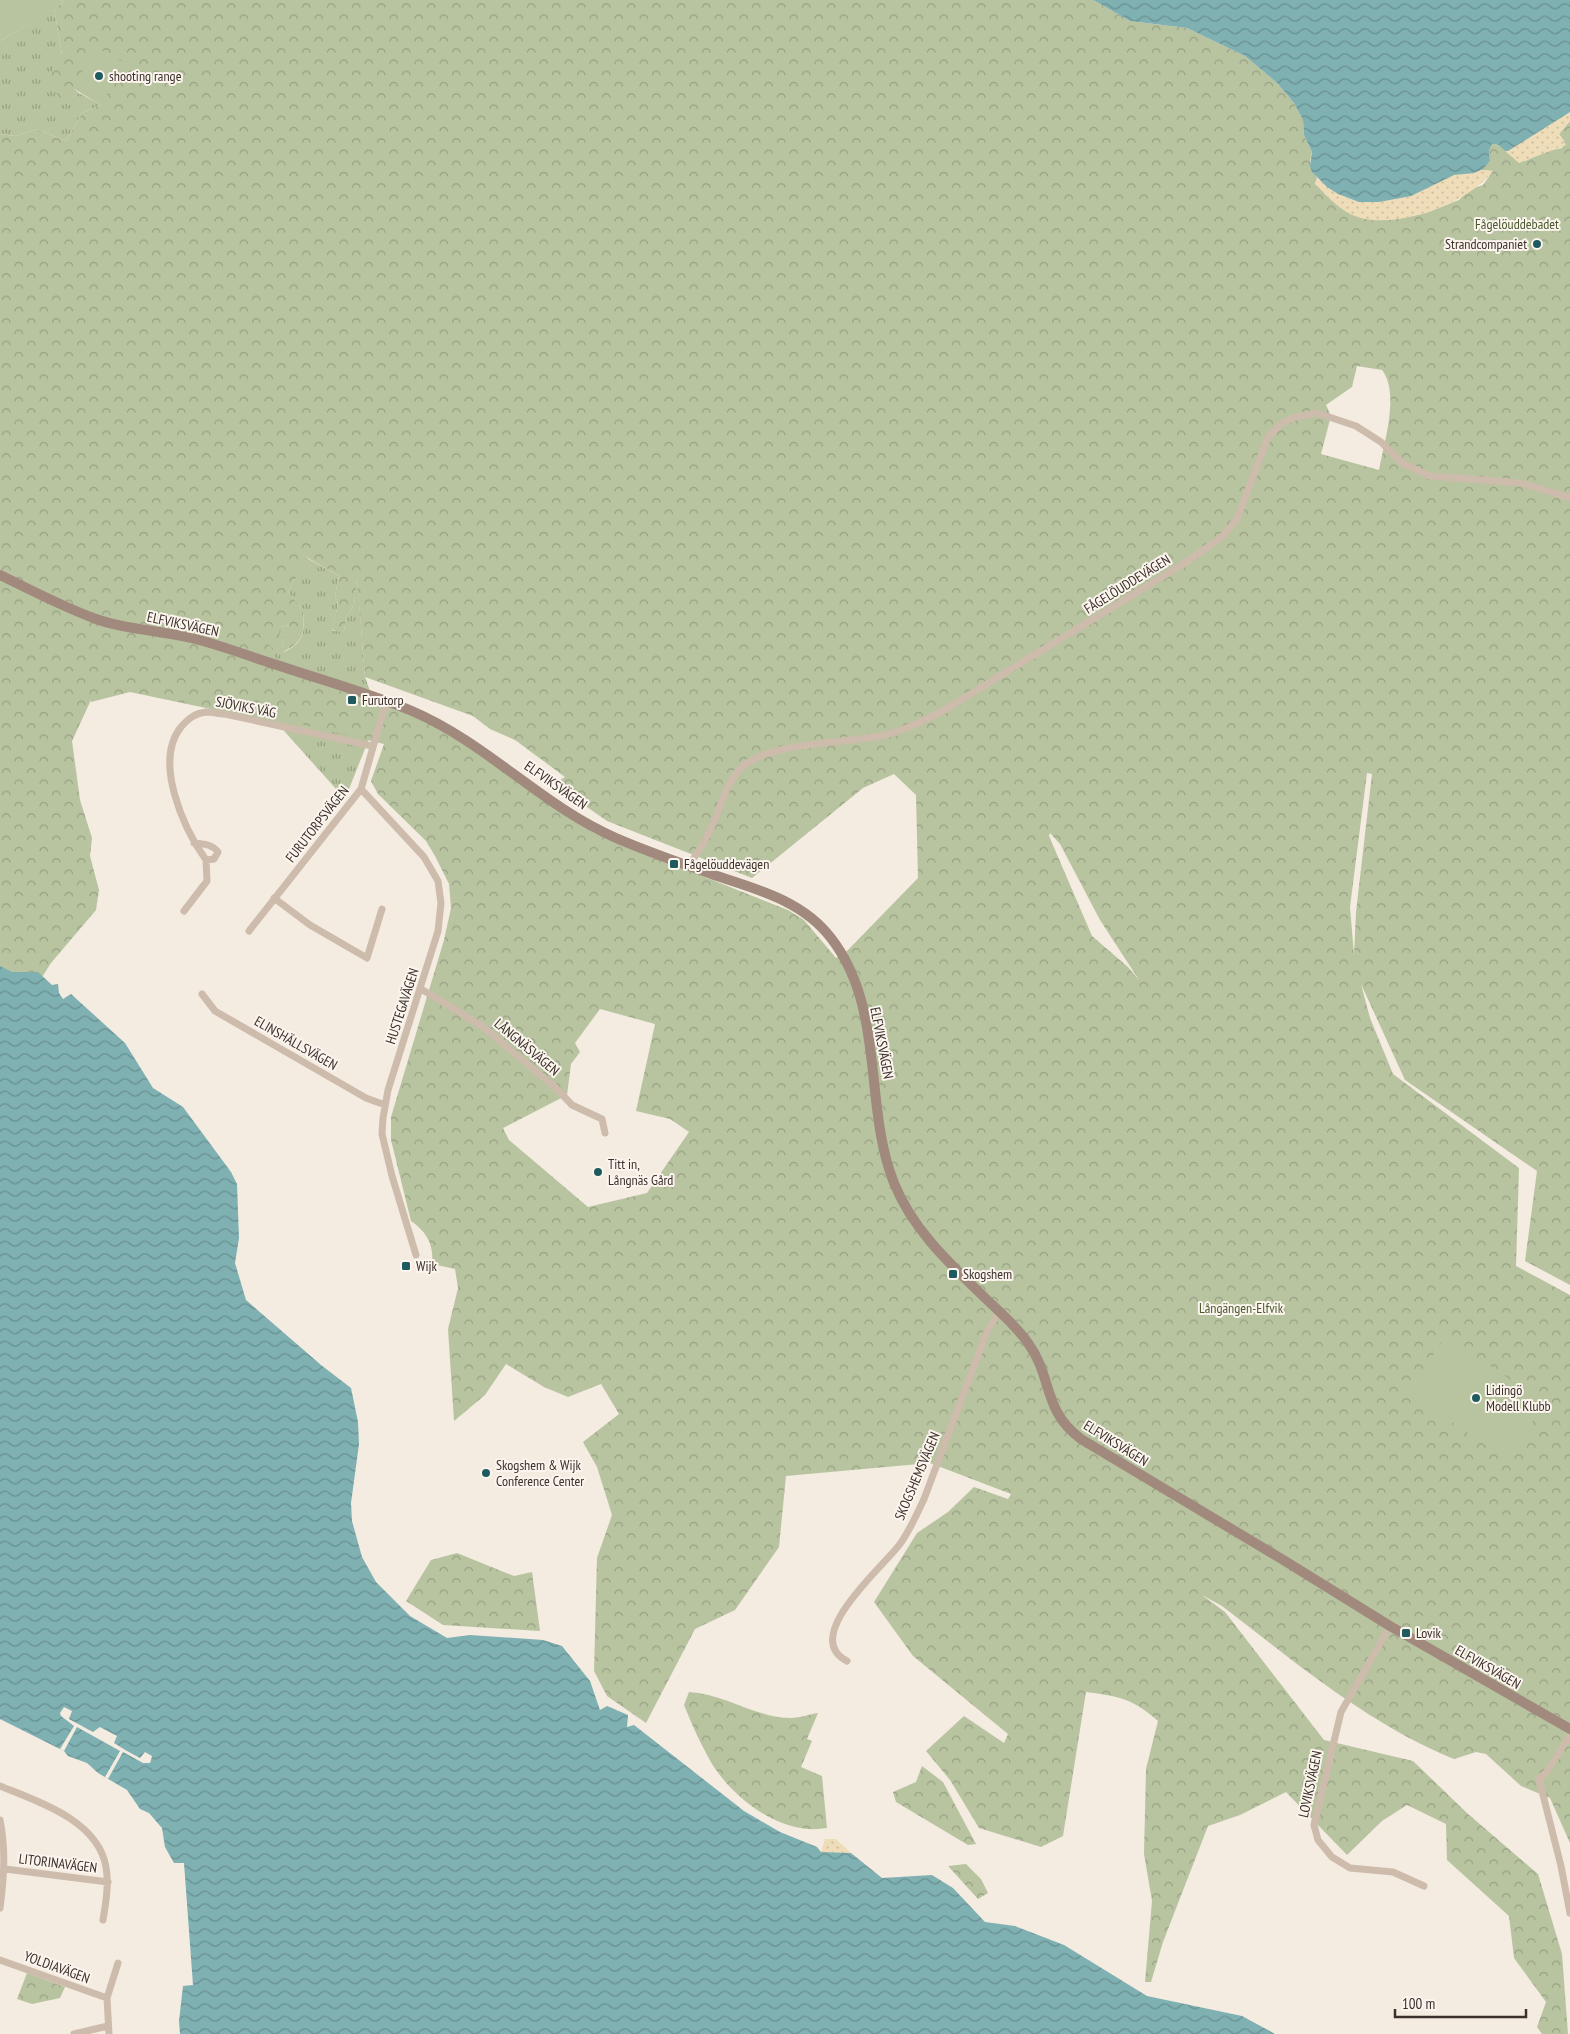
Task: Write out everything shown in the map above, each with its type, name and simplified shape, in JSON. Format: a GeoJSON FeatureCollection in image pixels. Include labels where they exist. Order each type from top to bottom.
{"type":"FeatureCollection","features":[{"type":"Feature","properties":{"kind":"street","name":"FÅGELÖUDDEVÄGEN"},"geometry":{"type":"LineString","coordinates":[[688,866],[702,848],[734,776],[747,764],[768,754],[791,748],[884,735],[911,727],[941,712],[1166,575],[1222,537],[1238,519],[1268,437],[1282,423],[1295,417],[1317,413],[1356,426],[1381,442],[1402,463],[1430,476],[1521,484],[1570,498]]}},
{"type":"Feature","properties":{"kind":"street","name":"ELFVIKSVÄGEN"},"geometry":{"type":"LineString","coordinates":[[0,575],[94,619],[214,643],[416,713],[468,741],[557,804],[601,831],[798,907],[823,928],[839,949],[851,974],[869,1036],[882,1143],[905,1208],[926,1236],[1032,1348],[1057,1415],[1072,1432],[1390,1626],[1570,1729]]}},
{"type":"Feature","properties":{"kind":"street","name":"FURUTORPSVÄGEN"},"geometry":{"type":"LineString","coordinates":[[249,931],[361,789],[386,702]]}},
{"type":"Feature","properties":{"kind":"street","name":"SJÖVIKS VÄG"},"geometry":{"type":"LineString","coordinates":[[206,860],[194,843],[185,825],[173,791],[171,751],[174,739],[190,717],[206,712],[226,714],[372,746]]}},
{"type":"Feature","properties":{"kind":"street","name":"HUSTEGAVÄGEN"},"geometry":{"type":"LineString","coordinates":[[361,789],[424,856],[438,881],[441,903],[438,931],[384,1105],[382,1134],[416,1255]]}},
{"type":"Feature","properties":{"kind":"street"},"geometry":{"type":"LineString","coordinates":[[184,911],[207,881],[206,860],[214,859],[218,852],[216,848],[208,844],[194,843]]}},
{"type":"Feature","properties":{"kind":"street"},"geometry":{"type":"LineString","coordinates":[[274,898],[316,929],[367,958],[382,909]]}},
{"type":"Feature","properties":{"kind":"street","name":"LÅNGNÄSVÄGEN"},"geometry":{"type":"LineString","coordinates":[[421,988],[482,1026],[555,1087],[572,1105],[602,1119],[606,1133]]}},
{"type":"Feature","properties":{"kind":"street","name":"ELINSHÄLLSVÄGEN"},"geometry":{"type":"LineString","coordinates":[[202,994],[215,1011],[366,1098],[384,1105]]}},
{"type":"Feature","properties":{"kind":"street","name":"SKOGSHEMSVÄGEN"},"geometry":{"type":"LineString","coordinates":[[847,1661],[837,1653],[834,1645],[835,1625],[853,1598],[901,1543],[914,1520],[924,1500],[986,1334],[999,1311]]}},
{"type":"Feature","properties":{"kind":"street","name":"LOVIKSVÄGEN"},"geometry":{"type":"LineString","coordinates":[[1390,1626],[1341,1712],[1314,1825],[1314,1834],[1332,1857],[1350,1868],[1393,1872],[1424,1886]]}},
{"type":"Feature","properties":{"kind":"street"},"geometry":{"type":"LineString","coordinates":[[1570,1735],[1546,1773],[1539,1779],[1561,1866],[1570,1913]]}},
{"type":"Feature","properties":{"kind":"street","name":"LITORINAVÄGEN"},"geometry":{"type":"LineString","coordinates":[[0,1786],[47,1806],[79,1826],[99,1848],[106,1864],[108,1882],[103,1920]]}},
{"type":"Feature","properties":{"kind":"street"},"geometry":{"type":"LineString","coordinates":[[0,1820],[4,1841],[5,1869],[0,1908]]}},
{"type":"Feature","properties":{"kind":"street","name":"LITORINAVÄGEN"},"geometry":{"type":"LineString","coordinates":[[5,1869],[108,1882]]}},
{"type":"Feature","properties":{"kind":"street","name":"YOLDIAVÄGEN"},"geometry":{"type":"LineString","coordinates":[[0,1960],[106,1998]]}},
{"type":"Feature","properties":{"kind":"street"},"geometry":{"type":"LineString","coordinates":[[74,2034],[108,2030],[106,1998],[118,1963]]}},
{"type":"Feature","properties":{"kind":"green space"},"geometry":{"type":"Polygon","coordinates":[[[0,0],[61,0],[63,3],[0,41],[0,0]]]}},
{"type":"Feature","properties":{"kind":"green space","name":"Långängen-Elfvik"},"geometry":{"type":"Polygon","coordinates":[[[61,0],[1093,0],[1130,21],[1187,28],[1245,56],[1277,83],[1294,103],[1303,120],[1304,135],[1312,152],[1311,165],[1317,178],[1315,184],[1374,220],[1397,219],[1426,213],[1459,200],[1469,190],[1483,185],[1493,171],[1480,170],[1490,161],[1489,151],[1492,144],[1503,146],[1504,150],[1525,161],[1546,151],[1562,148],[1564,141],[1559,134],[1570,121],[1570,1285],[1525,1261],[1537,1171],[1405,1080],[1361,984],[1370,1018],[1393,1074],[1519,1168],[1516,1266],[1570,1295],[1570,1843],[1550,1798],[1521,1786],[1486,1754],[1476,1752],[1454,1759],[1422,1745],[1362,1710],[1305,1670],[1222,1606],[1202,1595],[1225,1612],[1324,1740],[1413,1761],[1468,1814],[1538,1874],[1562,1954],[1568,2034],[1542,2034],[1537,2027],[1546,2002],[1514,1958],[1509,1916],[1447,1860],[1446,1824],[1407,1805],[1382,1821],[1347,1855],[1286,1792],[1240,1815],[1208,1826],[1163,1942],[1151,1982],[1145,1982],[1152,1901],[1144,1854],[1146,1769],[1158,1721],[1133,1703],[1117,1697],[1086,1692],[1063,1836],[1041,1847],[979,1828],[950,1780],[926,1751],[964,1716],[1004,1743],[1008,1734],[913,1656],[874,1602],[917,1533],[948,1512],[974,1487],[1008,1499],[1011,1494],[930,1463],[786,1476],[779,1547],[735,1610],[695,1629],[646,1723],[607,1696],[594,1671],[597,1558],[612,1515],[597,1467],[583,1442],[619,1414],[601,1384],[568,1397],[544,1387],[506,1364],[485,1395],[454,1421],[448,1329],[458,1288],[455,1269],[432,1264],[432,1251],[428,1240],[425,1234],[411,1221],[391,1140],[391,1117],[444,940],[451,908],[449,884],[426,841],[378,794],[371,781],[384,744],[279,719],[277,723],[130,692],[91,702],[91,700],[72,741],[80,800],[92,838],[90,856],[99,890],[96,910],[51,963],[0,1043],[0,134],[15,136],[37,129],[66,141],[82,113],[101,105],[73,88],[79,93],[62,103],[48,78],[62,55],[54,8],[63,3],[61,0]],[[1357,366],[1352,387],[1326,405],[1331,416],[1321,454],[1379,470],[1389,418],[1390,392],[1387,380],[1382,370],[1357,366]],[[306,557],[288,593],[303,609],[304,623],[302,635],[296,644],[283,652],[282,644],[290,625],[280,627],[279,638],[268,644],[275,650],[274,657],[293,676],[419,717],[450,735],[594,833],[788,910],[804,920],[836,958],[847,951],[918,878],[916,795],[894,774],[863,788],[752,878],[607,821],[554,784],[565,777],[515,740],[490,729],[473,716],[365,677],[357,580],[354,605],[347,616],[344,630],[339,632],[332,630],[338,604],[335,595],[339,576],[306,557]],[[1367,773],[1350,907],[1354,955],[1356,912],[1372,774],[1367,773]],[[1050,833],[1049,836],[1092,936],[1128,967],[1139,980],[1100,920],[1060,844],[1050,833]],[[600,1009],[575,1043],[580,1052],[571,1064],[567,1095],[503,1128],[509,1140],[588,1207],[647,1193],[689,1132],[670,1119],[636,1111],[655,1024],[600,1009]]]}},
{"type":"Feature","properties":{"kind":"green space"},"geometry":{"type":"Polygon","coordinates":[[[54,8],[62,55],[62,102],[79,93],[101,105],[82,113],[66,141],[37,129],[15,136],[0,134],[0,41],[54,8]]]}},
{"type":"Feature","properties":{"kind":"green space","name":"shooting range"},"geometry":{"type":"Polygon","coordinates":[[[96,47],[125,63],[101,105],[73,88],[96,47]]]}},
{"type":"Feature","properties":{"kind":"green space"},"geometry":{"type":"Polygon","coordinates":[[[305,557],[339,576],[335,595],[338,604],[332,631],[344,630],[347,616],[354,605],[357,576],[365,677],[375,705],[376,721],[345,799],[277,723],[296,679],[274,657],[268,644],[280,627],[291,625],[282,644],[284,652],[296,644],[302,635],[304,623],[303,609],[288,593],[305,557]]]}},
{"type":"Feature","properties":{"kind":"green space","name":"Lidingö Modell Klubb"},"geometry":{"type":"Polygon","coordinates":[[[1446,1336],[1545,1403],[1507,1460],[1408,1392],[1446,1336]]]}},
{"type":"Feature","properties":{"kind":"green space"},"geometry":{"type":"Polygon","coordinates":[[[457,1553],[514,1576],[532,1572],[540,1631],[443,1625],[406,1601],[431,1560],[457,1553]]]}},
{"type":"Feature","properties":{"kind":"green space"},"geometry":{"type":"Polygon","coordinates":[[[689,1692],[715,1697],[778,1717],[794,1718],[818,1713],[807,1739],[812,1741],[801,1767],[822,1776],[827,1828],[810,1829],[777,1821],[761,1812],[733,1790],[712,1764],[693,1727],[684,1705],[689,1692]]]}},
{"type":"Feature","properties":{"kind":"green space"},"geometry":{"type":"Polygon","coordinates":[[[922,1766],[943,1782],[976,1844],[968,1845],[896,1802],[893,1792],[916,1782],[922,1766]]]}},
{"type":"Feature","properties":{"kind":"green space"},"geometry":{"type":"Polygon","coordinates":[[[966,1864],[981,1879],[988,1893],[978,1899],[948,1866],[966,1864]]]}},
{"type":"Feature","properties":{"kind":"green space"},"geometry":{"type":"Polygon","coordinates":[[[27,1973],[65,1987],[60,1998],[32,2004],[17,1999],[27,1973]]]}},
{"type":"Feature","properties":{"kind":"sand"},"geometry":{"type":"Polygon","coordinates":[[[1570,112],[1570,121],[1559,134],[1566,145],[1519,163],[1505,151],[1570,112]]]}},
{"type":"Feature","properties":{"kind":"sand","name":"Fågelöuddebadet"},"geometry":{"type":"Polygon","coordinates":[[[1480,170],[1493,171],[1482,183],[1467,194],[1431,211],[1412,217],[1392,220],[1374,220],[1357,217],[1334,203],[1315,184],[1317,178],[1331,189],[1351,200],[1364,201],[1457,174],[1480,170]]]}},
{"type":"Feature","properties":{"kind":"sand"},"geometry":{"type":"Polygon","coordinates":[[[825,1839],[836,1839],[851,1853],[821,1852],[825,1839]]]}},
{"type":"Feature","properties":{"kind":"water"},"geometry":{"type":"Polygon","coordinates":[[[1093,0],[1570,0],[1570,112],[1508,151],[1505,151],[1499,145],[1492,144],[1489,151],[1490,161],[1483,169],[1474,173],[1454,175],[1411,196],[1379,202],[1359,202],[1338,194],[1327,187],[1312,172],[1310,166],[1312,152],[1304,135],[1303,120],[1294,103],[1277,83],[1245,56],[1187,28],[1130,21],[1093,0]]]}},
{"type":"Feature","properties":{"kind":"water"},"geometry":{"type":"Polygon","coordinates":[[[0,966],[12,972],[38,972],[52,985],[58,984],[59,993],[63,999],[71,994],[125,1043],[153,1088],[183,1107],[231,1172],[237,1184],[239,1238],[235,1263],[246,1300],[321,1365],[351,1388],[358,1422],[359,1444],[351,1503],[352,1521],[362,1557],[376,1582],[410,1616],[447,1638],[470,1635],[543,1640],[562,1646],[590,1681],[600,1710],[607,1706],[628,1715],[627,1727],[634,1725],[744,1811],[780,1832],[817,1847],[821,1852],[851,1853],[882,1878],[932,1875],[953,1888],[985,1922],[1015,1926],[1064,1945],[1147,1996],[1242,2016],[1275,2034],[180,2034],[179,2021],[183,1986],[193,1985],[184,1863],[174,1863],[165,1847],[162,1828],[149,1813],[140,1809],[127,1790],[98,1773],[87,1763],[68,1756],[64,1751],[0,1719],[0,966]]]}},
{"type":"Feature","properties":{"kind":"pier"},"geometry":{"type":"Polygon","coordinates":[[[64,1707],[72,1711],[69,1719],[93,1732],[100,1727],[117,1736],[114,1743],[140,1758],[145,1752],[152,1756],[150,1763],[143,1763],[123,1752],[108,1779],[105,1777],[120,1751],[77,1727],[64,1751],[60,1749],[74,1726],[61,1716],[60,1713],[64,1707]]]}},
{"type":"Feature","properties":{"kind":"place","name":"shooting range"},"geometry":{"type":"Point","coordinates":[99,76]}},
{"type":"Feature","properties":{"kind":"place","name":"Strandcompaniet"},"geometry":{"type":"Point","coordinates":[1537,244]}},
{"type":"Feature","properties":{"kind":"place","name":"Furutorp"},"geometry":{"type":"Point","coordinates":[352,700]}},
{"type":"Feature","properties":{"kind":"place","name":"Fågelöuddevägen"},"geometry":{"type":"Point","coordinates":[674,864]}},
{"type":"Feature","properties":{"kind":"place","name":"Titt in, Långnäs Gård"},"geometry":{"type":"Point","coordinates":[598,1172]}},
{"type":"Feature","properties":{"kind":"place","name":"Wijk"},"geometry":{"type":"Point","coordinates":[406,1266]}},
{"type":"Feature","properties":{"kind":"place","name":"Skogshem"},"geometry":{"type":"Point","coordinates":[953,1274]}},
{"type":"Feature","properties":{"kind":"place","name":"Lidingö Modell Klubb"},"geometry":{"type":"Point","coordinates":[1476,1398]}},
{"type":"Feature","properties":{"kind":"place","name":"Skogshem & Wijk Conference Center"},"geometry":{"type":"Point","coordinates":[486,1473]}},
{"type":"Feature","properties":{"kind":"place","name":"Lovik"},"geometry":{"type":"Point","coordinates":[1406,1633]}}]}
